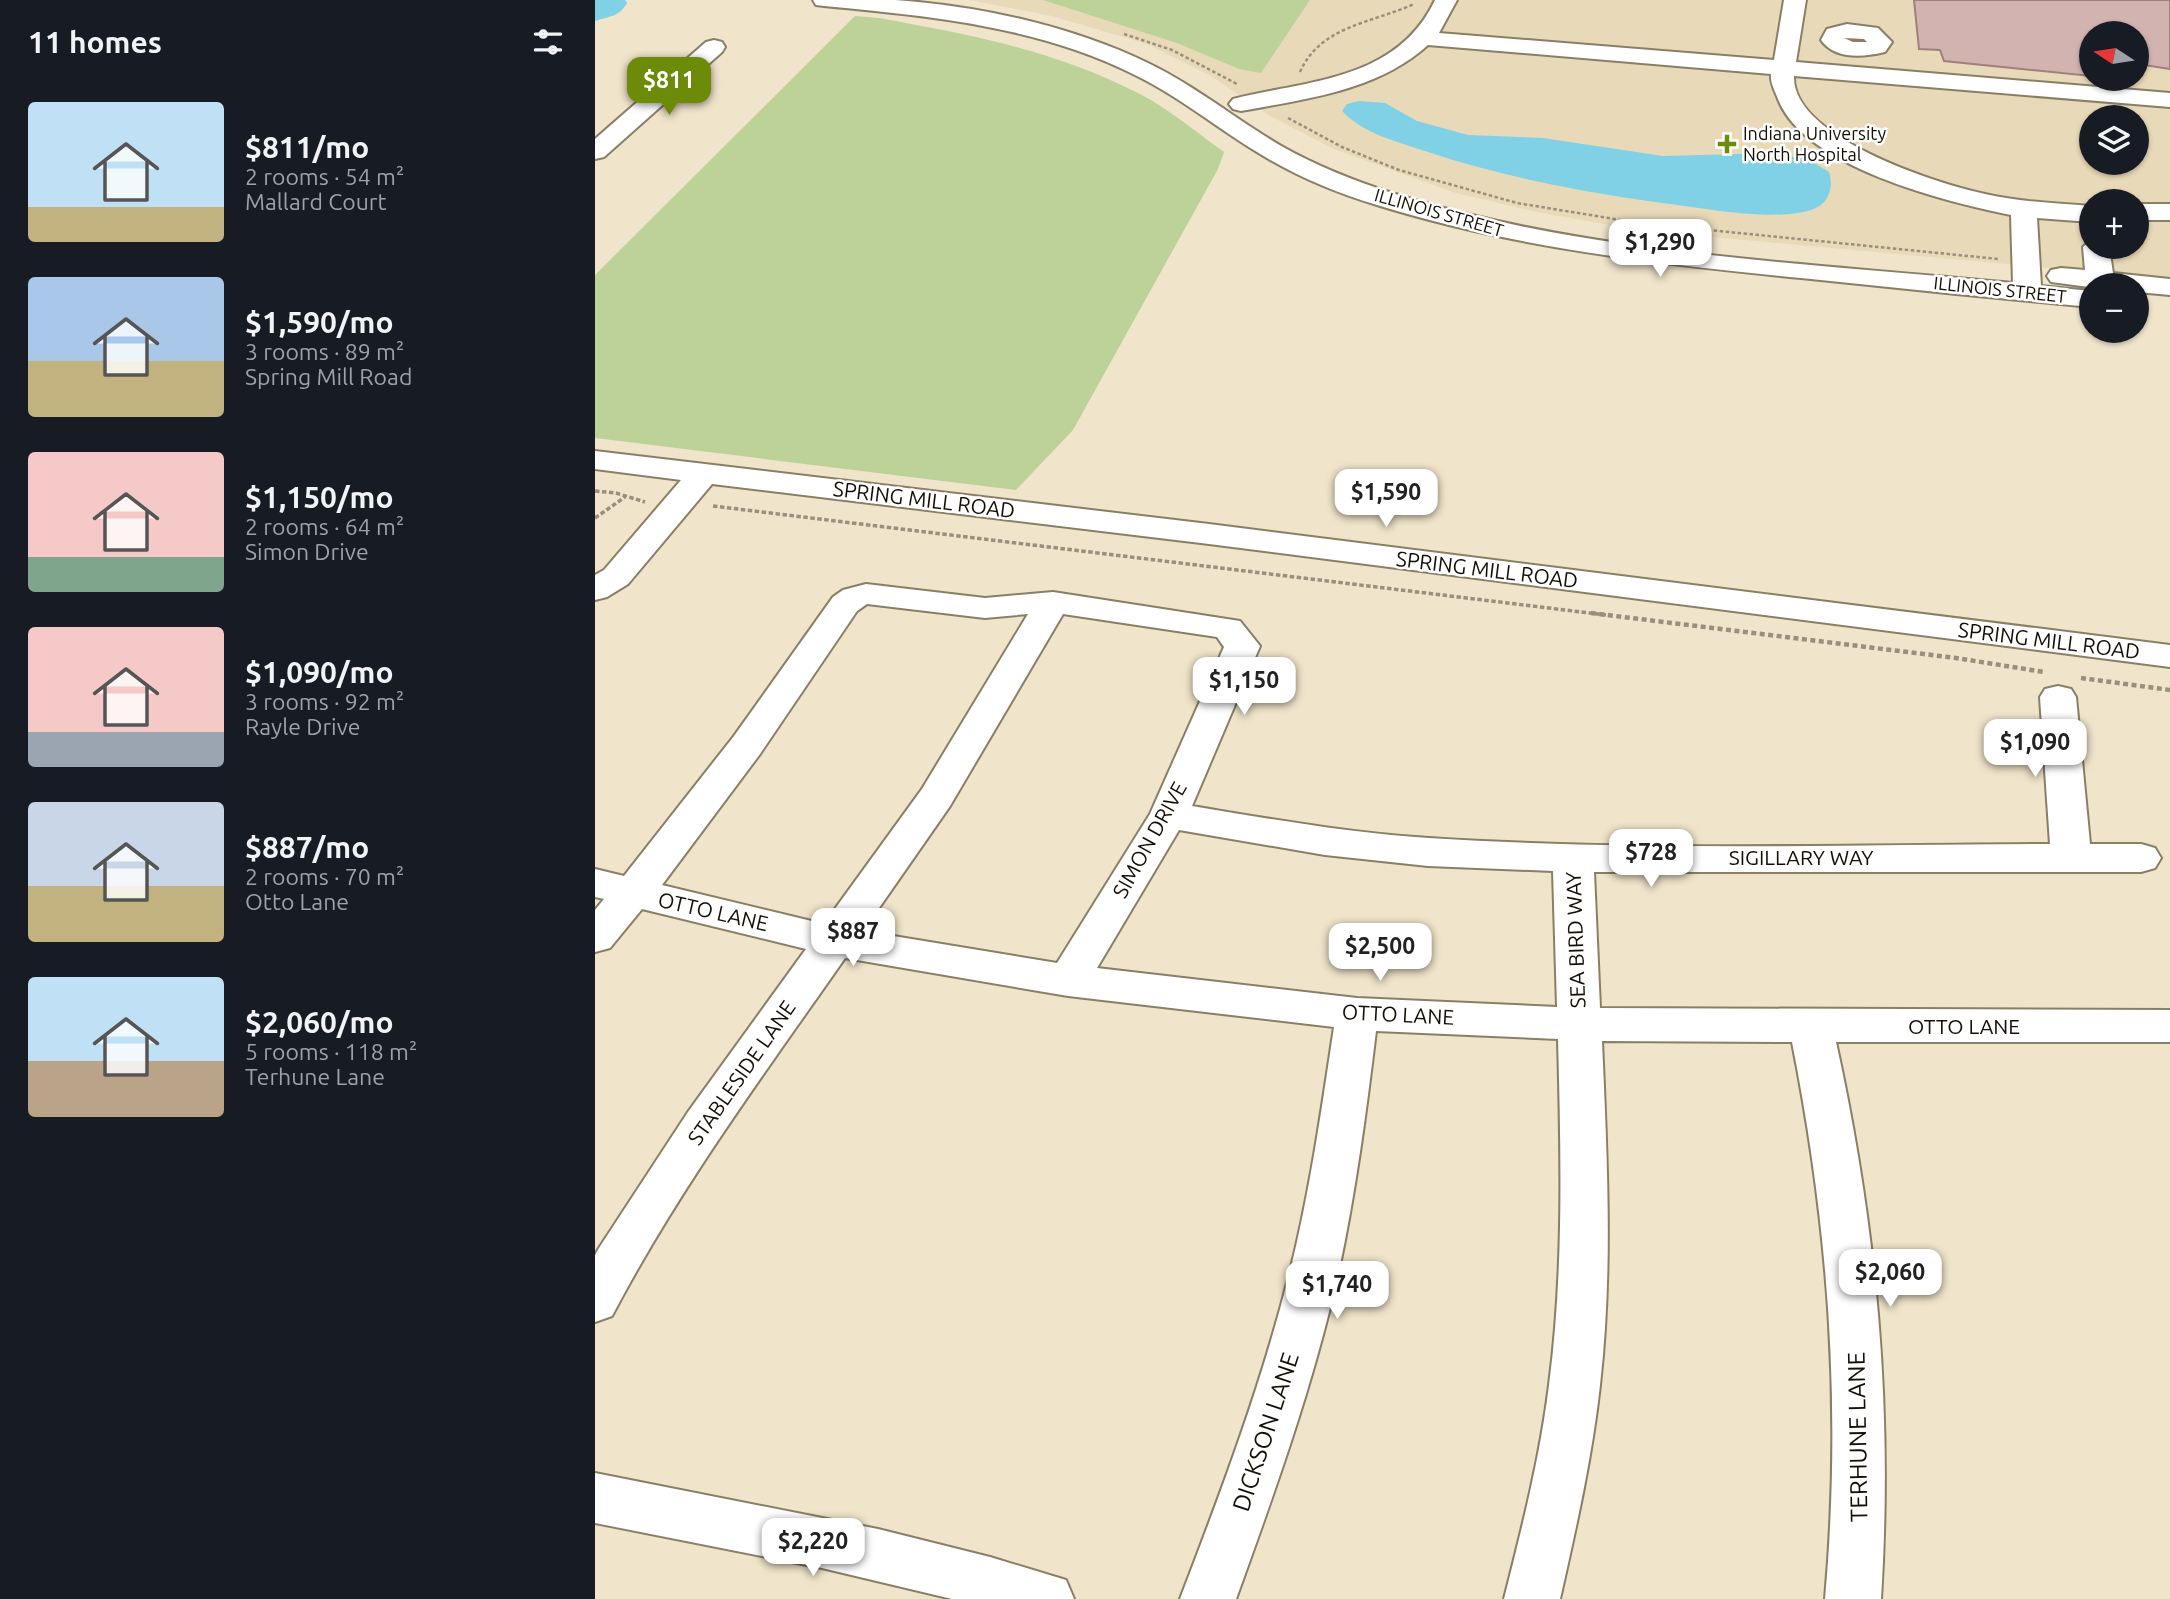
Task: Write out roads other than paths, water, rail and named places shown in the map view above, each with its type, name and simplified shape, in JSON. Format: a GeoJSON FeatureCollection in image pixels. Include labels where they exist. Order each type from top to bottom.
{"type":"FeatureCollection","features":[{"type":"Feature","properties":{"kind":"street","name":"ILLINOIS STREET"},"geometry":{"type":"LineString","coordinates":[[824,0],[894,6],[974,18],[1094,49],[1175,86],[1260,144],[1327,177],[1418,209],[1509,233],[1579,246],[1729,264],[2026,275]]}},
{"type":"Feature","properties":{"kind":"street","name":"ILLINOIS STREET"},"geometry":{"type":"LineString","coordinates":[[942,0],[1036,17],[1119,41],[1250,102],[1289,134],[1358,166],[1440,194],[1537,218],[1654,236],[2026,275],[2079,285]]}},
{"type":"Feature","properties":{"kind":"street"},"geometry":{"type":"LineString","coordinates":[[1250,102],[1311,89],[1376,69],[1423,38],[1447,0]]}},
{"type":"Feature","properties":{"kind":"street"},"geometry":{"type":"LineString","coordinates":[[1795,0],[1784,69],[1784,92],[1799,117],[1847,152],[1911,182],[1967,198],[2024,208],[2079,213]]}},
{"type":"Feature","properties":{"kind":"street"},"geometry":{"type":"LineString","coordinates":[[1790,29],[1835,34]]}},
{"type":"Feature","properties":{"kind":"street"},"geometry":{"type":"LineString","coordinates":[[1423,38],[2170,100]]}},
{"type":"Feature","properties":{"kind":"street"},"geometry":{"type":"LineString","coordinates":[[595,152],[714,47]]}},
{"type":"Feature","properties":{"kind":"street"},"geometry":{"type":"LineString","coordinates":[[2024,208],[2026,275]]}},
{"type":"Feature","properties":{"kind":"street"},"geometry":{"type":"LineString","coordinates":[[2149,212],[2170,212]]}},
{"type":"Feature","properties":{"kind":"street","name":"ILLINOIS STREET"},"geometry":{"type":"LineString","coordinates":[[2149,287],[2170,287]]}},
{"type":"Feature","properties":{"kind":"street"},"geometry":{"type":"LineString","coordinates":[[2149,304],[2170,307]]}},
{"type":"Feature","properties":{"kind":"street","name":"SPRING MILL ROAD"},"geometry":{"type":"LineString","coordinates":[[595,460],[2170,656]]}},
{"type":"Feature","properties":{"kind":"street"},"geometry":{"type":"LineString","coordinates":[[595,562],[648,502],[689,471]]}},
{"type":"Feature","properties":{"kind":"street"},"geometry":{"type":"LineString","coordinates":[[595,590],[616,576],[648,502]]}},
{"type":"Feature","properties":{"kind":"street"},"geometry":{"type":"LineString","coordinates":[[595,937],[614,888],[755,734],[845,604],[866,594],[985,608],[1053,601]]}},
{"type":"Feature","properties":{"kind":"street","name":"SIMON DRIVE"},"geometry":{"type":"LineString","coordinates":[[1053,601],[1228,628],[1242,646],[1169,815],[1069,980]]}},
{"type":"Feature","properties":{"kind":"street","name":"STABLESIDE LANE"},"geometry":{"type":"LineString","coordinates":[[595,1301],[616,1262],[704,1125],[936,797],[1053,601]]}},
{"type":"Feature","properties":{"kind":"street"},"geometry":{"type":"LineString","coordinates":[[2060,682],[2071,857]]}},
{"type":"Feature","properties":{"kind":"street","name":"SIGILLARY WAY"},"geometry":{"type":"LineString","coordinates":[[1169,815],[1325,842],[1428,852],[1573,858],[2141,858]]}},
{"type":"Feature","properties":{"kind":"street","name":"SEA BIRD WAY"},"geometry":{"type":"LineString","coordinates":[[1531,1599],[1559,1487],[1578,1356],[1583,1243],[1573,858]]}},
{"type":"Feature","properties":{"kind":"street","name":"OTTO LANE"},"geometry":{"type":"LineString","coordinates":[[614,888],[834,941],[1069,980],[1357,1014],[1579,1023],[1811,1027],[2170,1026]]}},
{"type":"Feature","properties":{"kind":"street","name":"DICKSON LANE"},"geometry":{"type":"LineString","coordinates":[[1208,1599],[1272,1425],[1312,1280],[1342,1122],[1357,1014]]}},
{"type":"Feature","properties":{"kind":"street","name":"TERHUNE LANE"},"geometry":{"type":"LineString","coordinates":[[1811,1027],[1828,1104],[1843,1204],[1860,1370],[1860,1529],[1853,1599]]}},
{"type":"Feature","properties":{"kind":"street"},"geometry":{"type":"LineString","coordinates":[[595,1498],[824,1541],[943,1585],[1046,1599]]}},
{"type":"Feature","properties":{"kind":"water"},"geometry":{"type":"Polygon","coordinates":[[[595,0],[625,0],[627,3],[617,14],[595,21],[595,0]]]}},
{"type":"Feature","properties":{"kind":"water"},"geometry":{"type":"Polygon","coordinates":[[[1359,101],[1385,103],[1417,121],[1468,135],[1543,138],[1663,156],[1775,153],[1809,160],[1829,172],[1829,195],[1822,204],[1811,210],[1763,215],[1583,191],[1490,170],[1382,136],[1361,126],[1342,111],[1347,104],[1359,101]]]}},
{"type":"Feature","properties":{"kind":"place","name":"Indiana University North Hospital"},"geometry":{"type":"Point","coordinates":[1727,144]}}]}
